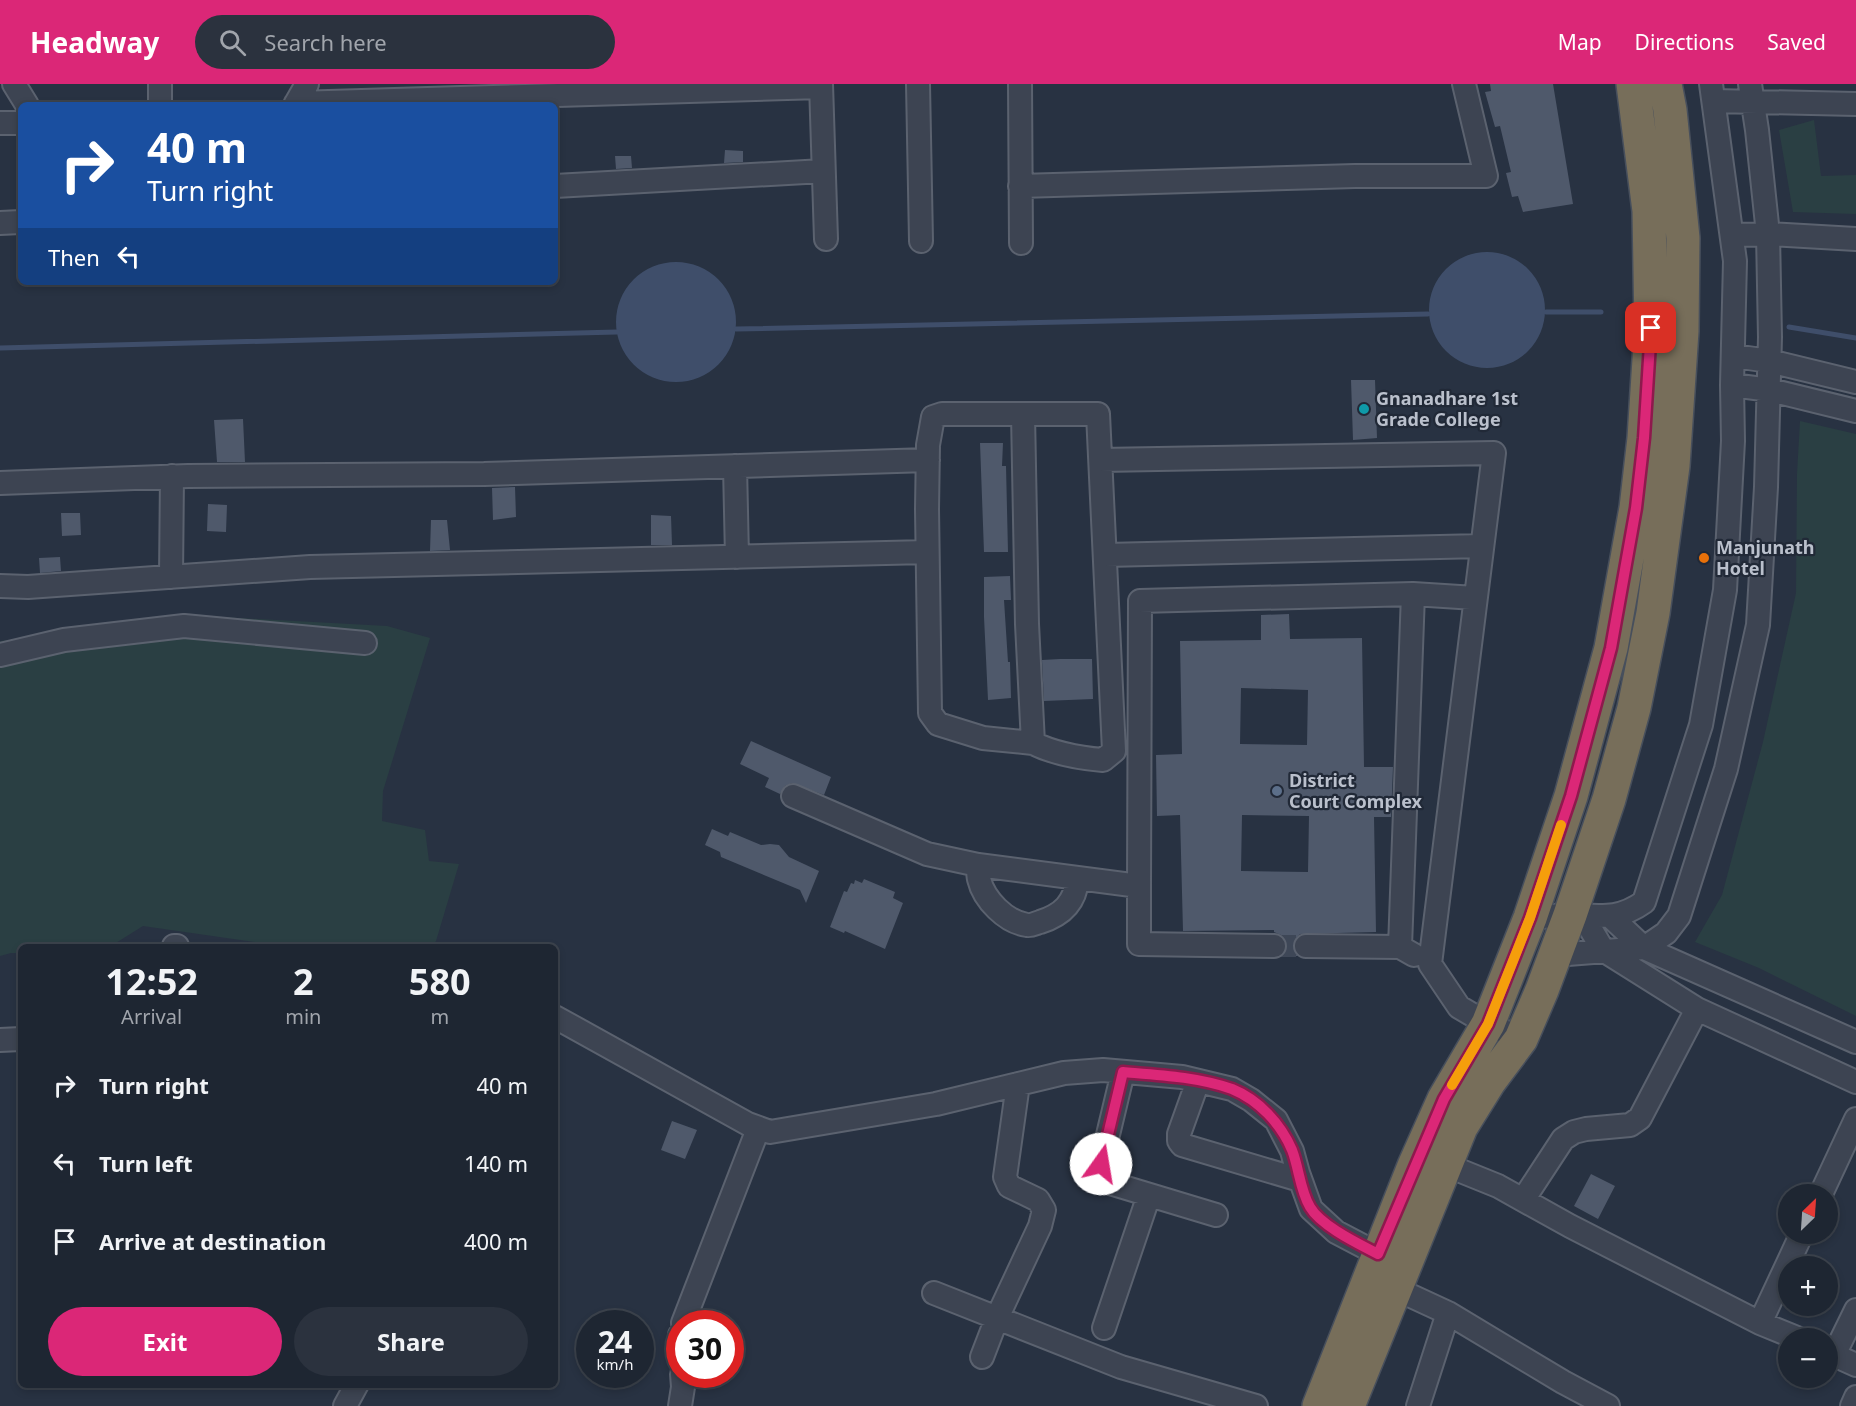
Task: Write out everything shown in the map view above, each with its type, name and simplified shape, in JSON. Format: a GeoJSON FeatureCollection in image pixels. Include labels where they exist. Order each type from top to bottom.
{"type":"FeatureCollection","features":[{"type":"Feature","properties":{"kind":"highway"},"geometry":{"type":"LineString","coordinates":[[1348,1406],[1444,1099],[1488,1024],[1530,918],[1571,796],[1611,648],[1636,508],[1644,438],[1651,328],[1649,211],[1633,84]]}},
{"type":"Feature","properties":{"kind":"highway"},"geometry":{"type":"LineString","coordinates":[[1319,1406],[1446,1165],[1461,1127],[1489,1082],[1521,1039],[1555,955],[1577,916],[1634,708],[1653,613],[1673,466],[1682,330],[1683,238],[1665,84]]}},
{"type":"Feature","properties":{"kind":"street"},"geometry":{"type":"LineString","coordinates":[[14,84],[25,102]]}},
{"type":"Feature","properties":{"kind":"street"},"geometry":{"type":"LineString","coordinates":[[160,84],[160,102]]}},
{"type":"Feature","properties":{"kind":"street"},"geometry":{"type":"LineString","coordinates":[[173,84],[173,102]]}},
{"type":"Feature","properties":{"kind":"street"},"geometry":{"type":"LineString","coordinates":[[918,84],[921,241]]}},
{"type":"Feature","properties":{"kind":"street"},"geometry":{"type":"LineString","coordinates":[[1020,84],[1021,243]]}},
{"type":"Feature","properties":{"kind":"street"},"geometry":{"type":"LineString","coordinates":[[1020,186],[1356,176],[1486,176],[1464,84]]}},
{"type":"Feature","properties":{"kind":"street"},"geometry":{"type":"LineString","coordinates":[[299,97],[821,85],[825,239]]}},
{"type":"Feature","properties":{"kind":"street"},"geometry":{"type":"LineString","coordinates":[[1530,918],[1611,917],[1632,911],[1644,902],[1701,724],[1725,590],[1733,441],[1735,261],[1712,92],[1752,93],[1856,104]]}},
{"type":"Feature","properties":{"kind":"street"},"geometry":{"type":"LineString","coordinates":[[1555,955],[1644,948],[1666,933],[1679,916],[1729,758],[1758,625],[1770,390],[1768,234],[1752,93]]}},
{"type":"Feature","properties":{"kind":"street"},"geometry":{"type":"LineString","coordinates":[[0,123],[18,123]]}},
{"type":"Feature","properties":{"kind":"street"},"geometry":{"type":"LineString","coordinates":[[558,186],[823,171]]}},
{"type":"Feature","properties":{"kind":"street"},"geometry":{"type":"LineString","coordinates":[[0,223],[18,222]]}},
{"type":"Feature","properties":{"kind":"street"},"geometry":{"type":"LineString","coordinates":[[1732,235],[1768,234],[1856,239]]}},
{"type":"Feature","properties":{"kind":"street"},"geometry":{"type":"LineString","coordinates":[[1734,356],[1769,361],[1856,382]]}},
{"type":"Feature","properties":{"kind":"street"},"geometry":{"type":"LineString","coordinates":[[1732,386],[1770,390],[1856,411]]}},
{"type":"Feature","properties":{"kind":"street"},"geometry":{"type":"LineString","coordinates":[[942,414],[1023,414],[1098,414],[1114,750],[1103,760],[1085,759],[1048,750],[1033,743],[982,738],[938,724],[930,713],[927,552],[928,460],[933,417],[942,414]]}},
{"type":"Feature","properties":{"kind":"street"},"geometry":{"type":"LineString","coordinates":[[1023,414],[1027,624],[1033,743]]}},
{"type":"Feature","properties":{"kind":"street"},"geometry":{"type":"LineString","coordinates":[[1101,459],[1494,453],[1430,964]]}},
{"type":"Feature","properties":{"kind":"street"},"geometry":{"type":"LineString","coordinates":[[0,483],[172,476],[484,474],[928,460]]}},
{"type":"Feature","properties":{"kind":"street"},"geometry":{"type":"LineString","coordinates":[[735,466],[737,557]]}},
{"type":"Feature","properties":{"kind":"street"},"geometry":{"type":"LineString","coordinates":[[171,578],[172,476]]}},
{"type":"Feature","properties":{"kind":"street"},"geometry":{"type":"LineString","coordinates":[[1106,555],[1482,546]]}},
{"type":"Feature","properties":{"kind":"street"},"geometry":{"type":"LineString","coordinates":[[0,586],[28,587],[310,567],[927,552]]}},
{"type":"Feature","properties":{"kind":"street"},"geometry":{"type":"LineString","coordinates":[[1274,946],[1139,944],[1140,601],[1413,594],[1475,598]]}},
{"type":"Feature","properties":{"kind":"street"},"geometry":{"type":"LineString","coordinates":[[1400,947],[1413,594]]}},
{"type":"Feature","properties":{"kind":"street"},"geometry":{"type":"LineString","coordinates":[[0,655],[63,640],[184,626],[366,643]]}},
{"type":"Feature","properties":{"kind":"street"},"geometry":{"type":"LineString","coordinates":[[793,796],[927,854],[978,865],[1139,886]]}},
{"type":"Feature","properties":{"kind":"street"},"geometry":{"type":"LineString","coordinates":[[978,865],[979,879],[988,898],[1006,918],[1029,926],[1065,910],[1076,891],[1077,879]]}},
{"type":"Feature","properties":{"kind":"street"},"geometry":{"type":"LineString","coordinates":[[1577,916],[1603,950],[1697,1009],[1856,1082]]}},
{"type":"Feature","properties":{"kind":"street"},"geometry":{"type":"LineString","coordinates":[[1611,917],[1644,948],[1856,1042]]}},
{"type":"Feature","properties":{"kind":"street"},"geometry":{"type":"LineString","coordinates":[[1306,946],[1400,947],[1430,964],[1459,1007],[1488,1024],[1521,1039]]}},
{"type":"Feature","properties":{"kind":"street"},"geometry":{"type":"LineString","coordinates":[[1523,1200],[1563,1139],[1574,1132],[1586,1129],[1630,1125],[1640,1118],[1697,1009]]}},
{"type":"Feature","properties":{"kind":"street"},"geometry":{"type":"LineString","coordinates":[[558,1019],[758,1129],[770,1132],[936,1104],[1064,1072],[1103,1070],[1182,1077],[1232,1089],[1251,1100],[1276,1120],[1292,1151],[1311,1209],[1336,1232],[1392,1269],[1448,1313],[1563,1382],[1608,1406]]}},
{"type":"Feature","properties":{"kind":"street"},"geometry":{"type":"LineString","coordinates":[[0,1040],[18,1039]]}},
{"type":"Feature","properties":{"kind":"street"},"geometry":{"type":"LineString","coordinates":[[1123,1072],[1101,1164],[1100,1180],[1216,1215]]}},
{"type":"Feature","properties":{"kind":"street"},"geometry":{"type":"LineString","coordinates":[[1198,1081],[1179,1134],[1179,1142],[1182,1145],[1300,1180]]}},
{"type":"Feature","properties":{"kind":"street"},"geometry":{"type":"LineString","coordinates":[[982,1357],[1040,1226],[1044,1210],[1038,1200],[1009,1186],[1005,1177],[1018,1084]]}},
{"type":"Feature","properties":{"kind":"street"},"geometry":{"type":"LineString","coordinates":[[1826,1184],[1856,1119]]}},
{"type":"Feature","properties":{"kind":"street"},"geometry":{"type":"LineString","coordinates":[[688,1310],[758,1129]]}},
{"type":"Feature","properties":{"kind":"street"},"geometry":{"type":"LineString","coordinates":[[1446,1165],[1498,1186],[1778,1330]]}},
{"type":"Feature","properties":{"kind":"street"},"geometry":{"type":"LineString","coordinates":[[1104,1328],[1149,1195]]}},
{"type":"Feature","properties":{"kind":"street"},"geometry":{"type":"LineString","coordinates":[[1760,1323],[1797,1244]]}},
{"type":"Feature","properties":{"kind":"street"},"geometry":{"type":"LineString","coordinates":[[934,1293],[1121,1367],[1256,1406]]}},
{"type":"Feature","properties":{"kind":"street"},"geometry":{"type":"LineString","coordinates":[[1838,1341],[1856,1311]]}},
{"type":"Feature","properties":{"kind":"street"},"geometry":{"type":"LineString","coordinates":[[1418,1406],[1448,1313]]}},
{"type":"Feature","properties":{"kind":"street"},"geometry":{"type":"LineString","coordinates":[[1838,1356],[1856,1365]]}},
{"type":"Feature","properties":{"kind":"street"},"geometry":{"type":"LineString","coordinates":[[345,1406],[355,1388]]}},
{"type":"Feature","properties":{"kind":"street"},"geometry":{"type":"LineString","coordinates":[[680,1406],[684,1388]]}},
{"type":"Feature","properties":{"kind":"street"},"geometry":{"type":"LineString","coordinates":[[1852,1406],[1856,1397]]}},
{"type":"Feature","properties":{"kind":"green space"},"geometry":{"type":"Polygon","coordinates":[[[1814,120],[1821,176],[1856,175],[1856,214],[1793,212],[1779,130],[1814,120]]]}},
{"type":"Feature","properties":{"kind":"green space"},"geometry":{"type":"Polygon","coordinates":[[[1800,421],[1856,434],[1856,1016],[1759,968],[1695,942],[1722,895],[1763,742],[1796,593],[1800,421]]]}},
{"type":"Feature","properties":{"kind":"green space"},"geometry":{"type":"Polygon","coordinates":[[[220,617],[387,626],[430,638],[383,791],[382,821],[425,830],[429,861],[459,864],[436,941],[434,944],[269,944],[143,926],[114,944],[18,944],[18,953],[0,956],[0,641],[220,617]]]}},
{"type":"Feature","properties":{"kind":"water"},"geometry":{"type":"Polygon","coordinates":[[[1487,252],[1509,256],[1528,269],[1541,288],[1545,310],[1541,332],[1528,351],[1509,364],[1487,368],[1465,364],[1446,351],[1433,332],[1429,310],[1433,288],[1446,269],[1465,256],[1487,252]]]}},
{"type":"Feature","properties":{"kind":"water"},"geometry":{"type":"Polygon","coordinates":[[[676,262],[699,267],[718,280],[731,299],[736,322],[731,345],[718,364],[699,377],[676,382],[653,377],[634,364],[621,345],[616,322],[621,299],[634,280],[653,267],[676,262]]]}},
{"type":"Feature","properties":{"kind":"building"},"geometry":{"type":"Polygon","coordinates":[[[1490,84],[1553,84],[1573,204],[1523,212],[1518,196],[1512,197],[1506,173],[1511,172],[1500,126],[1495,127],[1485,92],[1491,91],[1490,84]]]}},
{"type":"Feature","properties":{"kind":"building"},"geometry":{"type":"Polygon","coordinates":[[[725,150],[743,151],[743,162],[724,163],[725,150]]]}},
{"type":"Feature","properties":{"kind":"building"},"geometry":{"type":"Polygon","coordinates":[[[615,156],[631,156],[632,168],[616,169],[615,156]]]}},
{"type":"Feature","properties":{"kind":"building","name":"Gnanadhare 1st Grade College"},"geometry":{"type":"Polygon","coordinates":[[[1351,380],[1375,380],[1377,438],[1353,440],[1351,380]]]}},
{"type":"Feature","properties":{"kind":"building"},"geometry":{"type":"Polygon","coordinates":[[[243,419],[245,462],[217,462],[214,420],[243,419]]]}},
{"type":"Feature","properties":{"kind":"building"},"geometry":{"type":"Polygon","coordinates":[[[980,443],[1003,443],[1002,466],[1006,466],[1008,552],[984,552],[980,443]]]}},
{"type":"Feature","properties":{"kind":"building"},"geometry":{"type":"Polygon","coordinates":[[[515,487],[516,517],[493,520],[492,488],[515,487]]]}},
{"type":"Feature","properties":{"kind":"building"},"geometry":{"type":"Polygon","coordinates":[[[208,504],[227,505],[226,532],[207,531],[208,504]]]}},
{"type":"Feature","properties":{"kind":"building"},"geometry":{"type":"Polygon","coordinates":[[[61,513],[80,513],[81,535],[62,536],[61,513]]]}},
{"type":"Feature","properties":{"kind":"building"},"geometry":{"type":"Polygon","coordinates":[[[651,515],[671,516],[672,545],[651,545],[651,515]]]}},
{"type":"Feature","properties":{"kind":"building"},"geometry":{"type":"Polygon","coordinates":[[[431,520],[447,520],[450,550],[430,551],[431,520]]]}},
{"type":"Feature","properties":{"kind":"building"},"geometry":{"type":"Polygon","coordinates":[[[60,557],[61,571],[40,573],[39,558],[60,557]]]}},
{"type":"Feature","properties":{"kind":"building"},"geometry":{"type":"Polygon","coordinates":[[[1010,576],[1011,600],[1004,600],[1011,698],[988,700],[984,577],[1010,576]]]}},
{"type":"Feature","properties":{"kind":"building","name":"District Court Complex"},"geometry":{"type":"Polygon","coordinates":[[[1289,614],[1290,639],[1362,638],[1364,767],[1393,767],[1391,817],[1374,817],[1376,932],[1300,934],[1293,945],[1294,952],[1298,956],[1282,956],[1287,947],[1286,940],[1274,930],[1183,931],[1180,815],[1157,816],[1156,755],[1182,754],[1180,641],[1261,640],[1261,615],[1289,614]],[[1241,688],[1240,744],[1307,745],[1308,690],[1241,688]],[[1242,815],[1241,871],[1308,872],[1309,816],[1242,815]]]}},
{"type":"Feature","properties":{"kind":"building"},"geometry":{"type":"Polygon","coordinates":[[[1092,659],[1093,699],[1044,701],[1042,660],[1092,659]]]}},
{"type":"Feature","properties":{"kind":"building"},"geometry":{"type":"Polygon","coordinates":[[[751,741],[831,777],[824,795],[792,783],[785,786],[780,794],[765,787],[769,778],[740,764],[751,741]]]}},
{"type":"Feature","properties":{"kind":"building"},"geometry":{"type":"Polygon","coordinates":[[[712,829],[728,836],[730,832],[761,845],[779,845],[789,857],[819,871],[806,903],[800,890],[721,857],[720,852],[705,845],[712,829]]]}},
{"type":"Feature","properties":{"kind":"building"},"geometry":{"type":"Polygon","coordinates":[[[864,879],[895,892],[893,898],[903,903],[885,949],[845,931],[844,933],[830,927],[844,891],[847,892],[855,880],[862,883],[864,879]]]}},
{"type":"Feature","properties":{"kind":"building"},"geometry":{"type":"Polygon","coordinates":[[[672,1121],[697,1130],[685,1159],[661,1150],[672,1121]]]}},
{"type":"Feature","properties":{"kind":"building"},"geometry":{"type":"Polygon","coordinates":[[[1591,1174],[1615,1186],[1598,1219],[1574,1206],[1591,1174]]]}},
{"type":"Feature","properties":{"kind":"waterway"},"geometry":{"type":"LineString","coordinates":[[1546,312],[1601,312]]}},
{"type":"Feature","properties":{"kind":"waterway"},"geometry":{"type":"LineString","coordinates":[[736,329],[1428,314]]}},
{"type":"Feature","properties":{"kind":"waterway"},"geometry":{"type":"LineString","coordinates":[[1789,327],[1856,338]]}},
{"type":"Feature","properties":{"kind":"waterway"},"geometry":{"type":"LineString","coordinates":[[0,348],[617,332]]}},
{"type":"Feature","properties":{"kind":"tunnel"},"geometry":{"type":"LineString","coordinates":[[1274,946],[1306,946]]}},
{"type":"Feature","properties":{"kind":"slow traffic"},"geometry":{"type":"LineString","coordinates":[[1452,1085],[1488,1024],[1530,918],[1561,825]]}},
{"type":"Feature","properties":{"kind":"place","name":"Gnanadhare 1st Grade College"},"geometry":{"type":"Point","coordinates":[1364,409]}},
{"type":"Feature","properties":{"kind":"place","name":"Manjunath Hotel"},"geometry":{"type":"Point","coordinates":[1704,558]}},
{"type":"Feature","properties":{"kind":"place","name":"District Court Complex"},"geometry":{"type":"Point","coordinates":[1277,791]}},
{"type":"Feature","properties":{"kind":"route"},"geometry":{"type":"LineString","coordinates":[[1101,1164],[1123,1072],[1182,1077],[1232,1089],[1251,1100],[1276,1120],[1292,1151],[1311,1209],[1336,1232],[1378,1254],[1444,1099],[1488,1024],[1530,918],[1571,796],[1611,648],[1636,508],[1644,438],[1651,328]]}}]}
